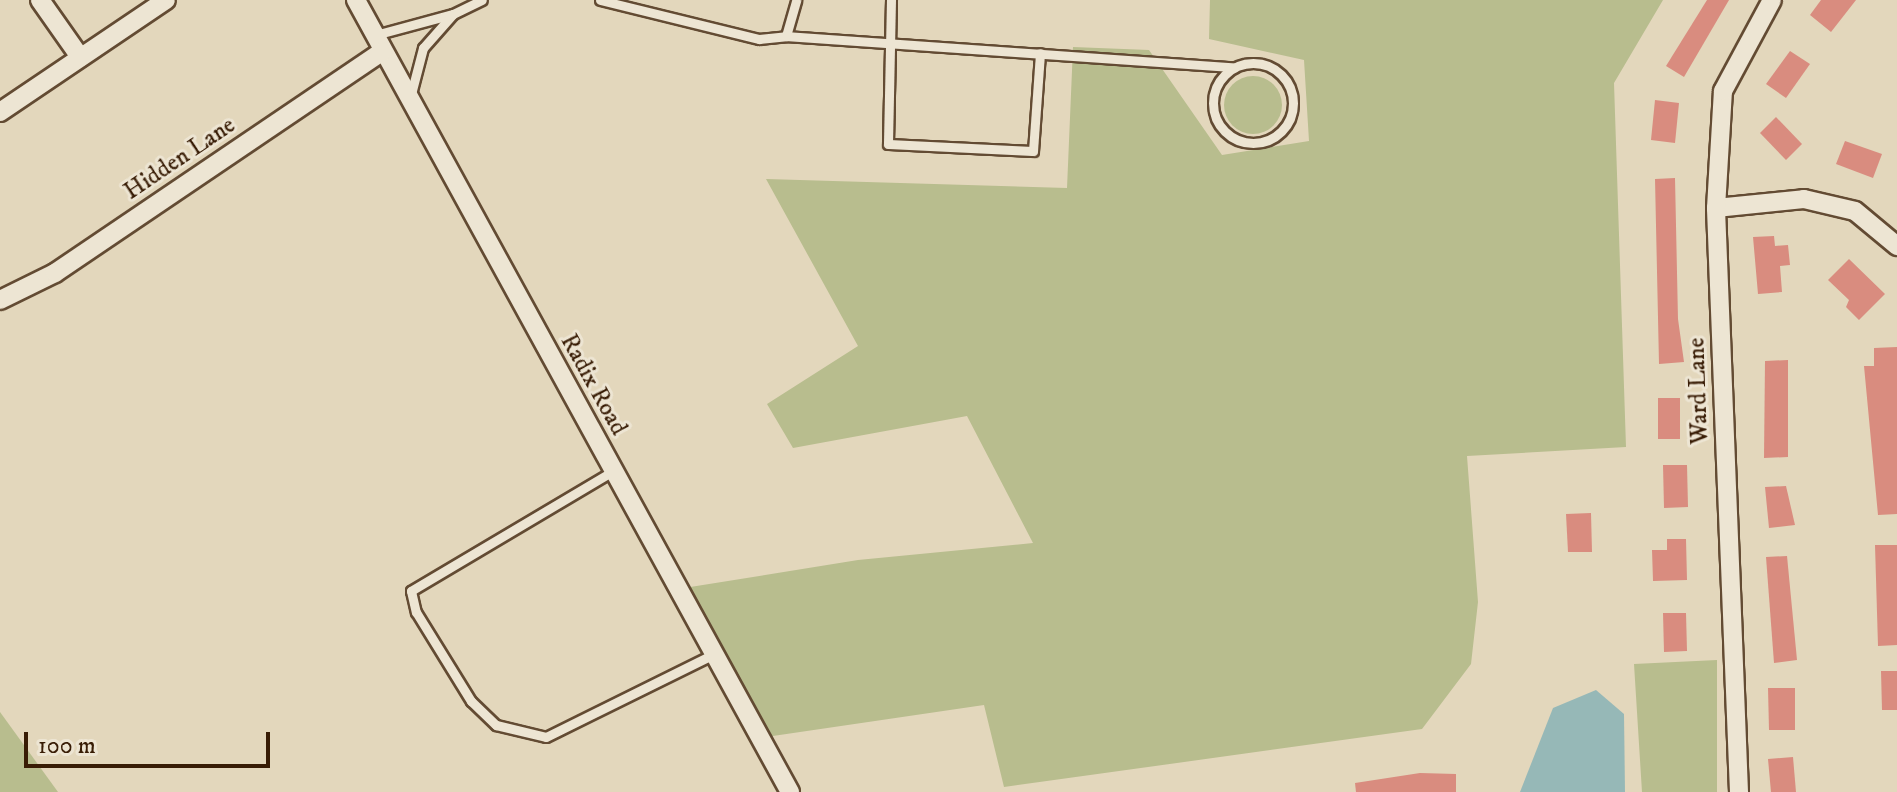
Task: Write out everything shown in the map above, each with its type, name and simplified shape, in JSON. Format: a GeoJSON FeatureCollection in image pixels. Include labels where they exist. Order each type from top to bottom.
{"type":"FeatureCollection","features":[{"type":"Feature","properties":{"kind":"street"},"geometry":{"type":"LineString","coordinates":[[40,0],[80,57]]}},
{"type":"Feature","properties":{"kind":"street"},"geometry":{"type":"LineString","coordinates":[[0,112],[166,0]]}},
{"type":"Feature","properties":{"kind":"street","name":"Radix Road"},"geometry":{"type":"LineString","coordinates":[[356,0],[790,792]]}},
{"type":"Feature","properties":{"kind":"street","name":"Ward Lane"},"geometry":{"type":"LineString","coordinates":[[1739,792],[1716,208],[1723,91],[1772,0]]}},
{"type":"Feature","properties":{"kind":"street","name":"Hidden Lane"},"geometry":{"type":"LineString","coordinates":[[0,300],[55,273],[379,43]]}},
{"type":"Feature","properties":{"kind":"street"},"geometry":{"type":"LineString","coordinates":[[1716,208],[1804,199],[1855,211],[1897,246]]}},
{"type":"Feature","properties":{"kind":"lane"},"geometry":{"type":"LineString","coordinates":[[379,43],[482,0]]}},
{"type":"Feature","properties":{"kind":"lane"},"geometry":{"type":"LineString","coordinates":[[600,0],[759,39],[786,36],[888,42],[1234,67],[1254,62],[1276,69],[1291,87],[1294,110],[1284,131],[1264,143],[1241,142],[1222,129],[1213,108],[1216,85],[1234,67]]}},
{"type":"Feature","properties":{"kind":"lane"},"geometry":{"type":"LineString","coordinates":[[786,36],[796,0]]}},
{"type":"Feature","properties":{"kind":"lane"},"geometry":{"type":"LineString","coordinates":[[891,0],[888,144],[1033,151],[1040,53]]}},
{"type":"Feature","properties":{"kind":"lane"},"geometry":{"type":"LineString","coordinates":[[410,101],[423,48],[453,14]]}},
{"type":"Feature","properties":{"kind":"lane"},"geometry":{"type":"LineString","coordinates":[[613,471],[411,591],[416,612],[471,701],[496,725],[546,737],[714,654]]}},
{"type":"Feature","properties":{"kind":"green space"},"geometry":{"type":"Polygon","coordinates":[[[1210,0],[1663,0],[1614,83],[1626,447],[1467,456],[1478,602],[1471,664],[1422,729],[1004,787],[984,705],[766,737],[684,588],[858,560],[1033,543],[967,416],[793,448],[767,404],[858,346],[766,179],[1067,188],[1073,47],[1149,50],[1222,155],[1309,141],[1304,60],[1209,39],[1210,0]]]}},
{"type":"Feature","properties":{"kind":"green space"},"geometry":{"type":"Polygon","coordinates":[[[1253,76],[1264,78],[1273,85],[1280,94],[1280,116],[1273,125],[1264,132],[1253,134],[1242,132],[1233,125],[1226,116],[1224,105],[1226,94],[1233,85],[1242,78],[1253,76]]]}},
{"type":"Feature","properties":{"kind":"green space"},"geometry":{"type":"Polygon","coordinates":[[[1717,660],[1717,792],[1642,792],[1634,664],[1717,660]]]}},
{"type":"Feature","properties":{"kind":"green space"},"geometry":{"type":"Polygon","coordinates":[[[0,712],[58,792],[0,792],[0,712]]]}},
{"type":"Feature","properties":{"kind":"water"},"geometry":{"type":"Polygon","coordinates":[[[1596,690],[1624,714],[1625,792],[1520,792],[1553,708],[1596,690]]]}},
{"type":"Feature","properties":{"kind":"building"},"geometry":{"type":"Polygon","coordinates":[[[1707,0],[1729,0],[1684,77],[1666,66],[1707,0]]]}},
{"type":"Feature","properties":{"kind":"building"},"geometry":{"type":"Polygon","coordinates":[[[1821,0],[1856,0],[1831,32],[1810,15],[1821,0]]]}},
{"type":"Feature","properties":{"kind":"building"},"geometry":{"type":"Polygon","coordinates":[[[1790,51],[1810,64],[1786,98],[1766,84],[1790,51]]]}},
{"type":"Feature","properties":{"kind":"building"},"geometry":{"type":"Polygon","coordinates":[[[1655,100],[1679,103],[1675,143],[1651,140],[1655,100]]]}},
{"type":"Feature","properties":{"kind":"building"},"geometry":{"type":"Polygon","coordinates":[[[1776,117],[1802,144],[1786,160],[1760,133],[1776,117]]]}},
{"type":"Feature","properties":{"kind":"building"},"geometry":{"type":"Polygon","coordinates":[[[1845,141],[1882,154],[1873,178],[1836,164],[1845,141]]]}},
{"type":"Feature","properties":{"kind":"building"},"geometry":{"type":"Polygon","coordinates":[[[1675,178],[1678,319],[1684,362],[1659,364],[1655,179],[1675,178]]]}},
{"type":"Feature","properties":{"kind":"building"},"geometry":{"type":"Polygon","coordinates":[[[1774,236],[1775,246],[1788,245],[1790,265],[1780,266],[1782,292],[1758,294],[1753,237],[1774,236]]]}},
{"type":"Feature","properties":{"kind":"building"},"geometry":{"type":"Polygon","coordinates":[[[1849,259],[1885,294],[1859,320],[1846,307],[1849,300],[1828,280],[1849,259]]]}},
{"type":"Feature","properties":{"kind":"building"},"geometry":{"type":"Polygon","coordinates":[[[1897,347],[1897,514],[1878,515],[1864,366],[1874,366],[1874,348],[1897,347]]]}},
{"type":"Feature","properties":{"kind":"building"},"geometry":{"type":"Polygon","coordinates":[[[1788,360],[1788,457],[1764,458],[1765,361],[1788,360]]]}},
{"type":"Feature","properties":{"kind":"building"},"geometry":{"type":"Polygon","coordinates":[[[1658,398],[1680,398],[1680,439],[1658,439],[1658,398]]]}},
{"type":"Feature","properties":{"kind":"building"},"geometry":{"type":"Polygon","coordinates":[[[1663,465],[1687,465],[1688,507],[1664,508],[1663,465]]]}},
{"type":"Feature","properties":{"kind":"building"},"geometry":{"type":"Polygon","coordinates":[[[1786,486],[1795,525],[1769,528],[1765,487],[1786,486]]]}},
{"type":"Feature","properties":{"kind":"building"},"geometry":{"type":"Polygon","coordinates":[[[1591,513],[1592,552],[1568,552],[1566,514],[1591,513]]]}},
{"type":"Feature","properties":{"kind":"building"},"geometry":{"type":"Polygon","coordinates":[[[1667,539],[1686,539],[1687,580],[1653,581],[1652,550],[1667,550],[1667,539]]]}},
{"type":"Feature","properties":{"kind":"building"},"geometry":{"type":"Polygon","coordinates":[[[1875,545],[1897,545],[1897,645],[1878,646],[1875,545]]]}},
{"type":"Feature","properties":{"kind":"building"},"geometry":{"type":"Polygon","coordinates":[[[1787,556],[1797,660],[1774,663],[1766,557],[1787,556]]]}},
{"type":"Feature","properties":{"kind":"building"},"geometry":{"type":"Polygon","coordinates":[[[1663,613],[1686,613],[1687,651],[1664,652],[1663,613]]]}},
{"type":"Feature","properties":{"kind":"building"},"geometry":{"type":"Polygon","coordinates":[[[1881,671],[1897,671],[1897,710],[1882,710],[1881,671]]]}},
{"type":"Feature","properties":{"kind":"building"},"geometry":{"type":"Polygon","coordinates":[[[1768,688],[1795,688],[1795,730],[1769,730],[1768,688]]]}},
{"type":"Feature","properties":{"kind":"building"},"geometry":{"type":"Polygon","coordinates":[[[1793,757],[1796,792],[1771,792],[1768,759],[1793,757]]]}},
{"type":"Feature","properties":{"kind":"building"},"geometry":{"type":"Polygon","coordinates":[[[1420,773],[1456,774],[1456,792],[1356,792],[1355,783],[1420,773]]]}}]}
